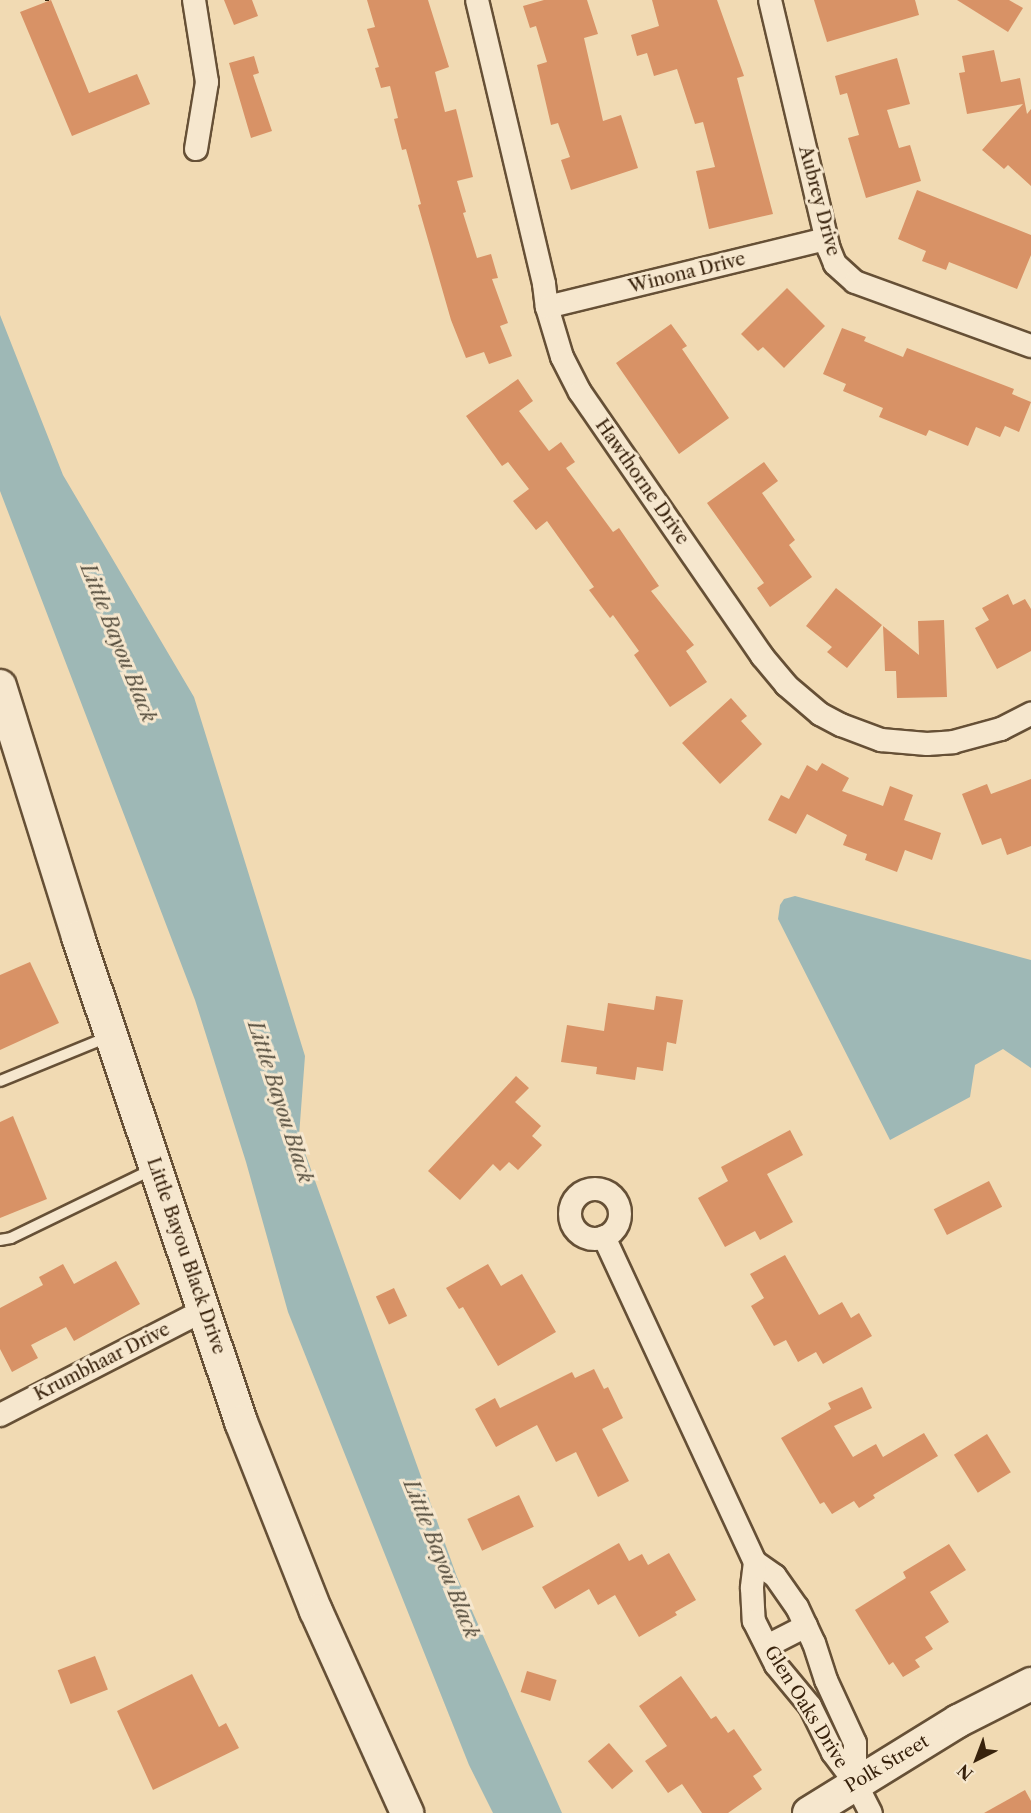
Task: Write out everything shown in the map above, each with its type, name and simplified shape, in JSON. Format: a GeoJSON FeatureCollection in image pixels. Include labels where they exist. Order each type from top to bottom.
{"type":"FeatureCollection","features":[{"type":"Feature","properties":{"kind":"main road","name":"Little Bayou Black Drive"},"geometry":{"type":"LineString","coordinates":[[0,686],[111,1036],[242,1422],[312,1601],[407,1813]]}},
{"type":"Feature","properties":{"kind":"main road","name":"Polk Street"},"geometry":{"type":"LineString","coordinates":[[809,1813],[855,1782],[958,1721],[1031,1684]]}},
{"type":"Feature","properties":{"kind":"street"},"geometry":{"type":"LineString","coordinates":[[194,0],[207,82],[196,149]]}},
{"type":"Feature","properties":{"kind":"street","name":"Hawthorne Drive"},"geometry":{"type":"LineString","coordinates":[[477,0],[544,284],[547,307],[562,357],[580,392],[762,656],[801,700],[841,725],[864,735],[903,743],[927,744],[976,737],[1031,714]]}},
{"type":"Feature","properties":{"kind":"street","name":"Aubrey Drive"},"geometry":{"type":"LineString","coordinates":[[770,0],[826,239],[835,264],[855,282],[1031,346]]}},
{"type":"Feature","properties":{"kind":"street","name":"Winona Drive"},"geometry":{"type":"LineString","coordinates":[[547,307],[826,239]]}},
{"type":"Feature","properties":{"kind":"street","name":"Glen Oaks Drive"},"geometry":{"type":"LineString","coordinates":[[604,1238],[755,1562],[775,1576],[806,1626],[826,1680],[855,1743],[855,1782]]}},
{"type":"Feature","properties":{"kind":"street","name":"Krumbhaar Drive"},"geometry":{"type":"LineString","coordinates":[[0,1415],[204,1310]]}},
{"type":"Feature","properties":{"kind":"street","name":"Glen Oaks Drive"},"geometry":{"type":"LineString","coordinates":[[755,1562],[752,1588],[754,1621],[776,1665],[810,1706],[833,1753],[855,1782]]}},
{"type":"Feature","properties":{"kind":"street"},"geometry":{"type":"LineString","coordinates":[[767,1646],[806,1626]]}},
{"type":"Feature","properties":{"kind":"street"},"geometry":{"type":"LineString","coordinates":[[855,1782],[871,1813]]}},
{"type":"Feature","properties":{"kind":"lane"},"geometry":{"type":"LineString","coordinates":[[0,1081],[111,1036]]}},
{"type":"Feature","properties":{"kind":"lane"},"geometry":{"type":"LineString","coordinates":[[0,1240],[11,1238],[156,1167]]}},
{"type":"Feature","properties":{"kind":"water","name":"Little Bayou Black"},"geometry":{"type":"Polygon","coordinates":[[[0,315],[63,475],[194,697],[305,1056],[299,1136],[457,1577],[562,1813],[493,1813],[469,1765],[288,1312],[246,1162],[195,1000],[0,491],[0,315]]]}},
{"type":"Feature","properties":{"kind":"water"},"geometry":{"type":"Polygon","coordinates":[[[795,896],[1031,960],[1031,1068],[1003,1049],[975,1065],[970,1097],[890,1140],[778,919],[780,905],[784,899],[795,896]]]}},
{"type":"Feature","properties":{"kind":"building"},"geometry":{"type":"Polygon","coordinates":[[[51,0],[89,93],[137,74],[150,104],[72,136],[20,12],[51,0]]]}},
{"type":"Feature","properties":{"kind":"building"},"geometry":{"type":"Polygon","coordinates":[[[224,0],[252,0],[258,16],[234,25],[224,0]]]}},
{"type":"Feature","properties":{"kind":"building"},"geometry":{"type":"Polygon","coordinates":[[[367,0],[428,0],[449,67],[435,72],[445,112],[456,109],[473,177],[457,181],[466,212],[463,213],[477,258],[491,254],[498,278],[492,279],[508,323],[500,326],[512,356],[489,364],[484,352],[466,358],[451,320],[418,205],[421,204],[406,149],[402,150],[394,119],[398,118],[390,86],[381,88],[375,68],[379,67],[367,29],[375,27],[367,0]]]}},
{"type":"Feature","properties":{"kind":"building"},"geometry":{"type":"Polygon","coordinates":[[[544,0],[587,0],[598,34],[584,38],[603,121],[621,115],[638,168],[571,190],[561,160],[570,157],[558,123],[551,125],[537,65],[547,62],[536,26],[530,28],[523,6],[544,0]]]}},
{"type":"Feature","properties":{"kind":"building"},"geometry":{"type":"Polygon","coordinates":[[[652,0],[717,0],[744,76],[737,78],[773,214],[709,229],[696,171],[715,167],[703,122],[695,124],[677,69],[654,76],[647,53],[637,56],[631,35],[659,26],[652,0]]]}},
{"type":"Feature","properties":{"kind":"building"},"geometry":{"type":"Polygon","coordinates":[[[814,0],[915,0],[919,15],[827,42],[814,0]]]}},
{"type":"Feature","properties":{"kind":"building"},"geometry":{"type":"Polygon","coordinates":[[[957,0],[1009,0],[1023,8],[1008,32],[957,0]]]}},
{"type":"Feature","properties":{"kind":"building"},"geometry":{"type":"Polygon","coordinates":[[[994,50],[1001,82],[1020,78],[1027,114],[1031,109],[1031,186],[1008,165],[1004,169],[982,150],[1023,104],[967,114],[959,73],[965,72],[962,56],[994,50]]]}},
{"type":"Feature","properties":{"kind":"building"},"geometry":{"type":"Polygon","coordinates":[[[254,56],[259,73],[253,75],[272,131],[251,138],[229,63],[254,56]]]}},
{"type":"Feature","properties":{"kind":"building"},"geometry":{"type":"Polygon","coordinates":[[[897,58],[910,104],[887,110],[899,148],[910,145],[921,181],[866,198],[848,138],[859,135],[847,93],[840,95],[835,76],[897,58]]]}},
{"type":"Feature","properties":{"kind":"building"},"geometry":{"type":"Polygon","coordinates":[[[917,190],[1031,235],[1031,255],[1017,289],[949,262],[946,270],[922,261],[926,251],[898,239],[917,190]]]}},
{"type":"Feature","properties":{"kind":"building"},"geometry":{"type":"Polygon","coordinates":[[[787,288],[825,326],[784,368],[763,347],[758,351],[741,334],[787,288]]]}},
{"type":"Feature","properties":{"kind":"building"},"geometry":{"type":"Polygon","coordinates":[[[671,324],[687,346],[682,349],[729,418],[679,454],[616,363],[671,324]]]}},
{"type":"Feature","properties":{"kind":"building"},"geometry":{"type":"Polygon","coordinates":[[[842,328],[866,337],[864,341],[903,357],[907,348],[1014,389],[1012,394],[1031,402],[1019,432],[1005,426],[1000,437],[976,427],[968,446],[929,430],[926,436],[879,417],[883,408],[843,391],[846,384],[823,374],[842,328]]]}},
{"type":"Feature","properties":{"kind":"building"},"geometry":{"type":"Polygon","coordinates":[[[518,379],[533,401],[519,411],[549,451],[561,442],[575,462],[566,468],[613,532],[619,528],[659,586],[651,591],[694,645],[686,651],[707,682],[670,707],[634,655],[639,651],[613,615],[610,618],[589,590],[594,587],[547,521],[536,530],[513,501],[529,489],[508,462],[502,466],[466,416],[518,379]]]}},
{"type":"Feature","properties":{"kind":"building"},"geometry":{"type":"Polygon","coordinates":[[[764,462],[778,481],[762,493],[795,540],[789,545],[812,577],[770,607],[757,588],[764,583],[707,503],[764,462]]]}},
{"type":"Feature","properties":{"kind":"building"},"geometry":{"type":"Polygon","coordinates":[[[836,588],[882,625],[847,668],[827,652],[832,647],[806,626],[836,588]]]}},
{"type":"Feature","properties":{"kind":"building"},"geometry":{"type":"Polygon","coordinates":[[[1008,594],[1013,605],[1025,599],[1031,609],[1031,651],[997,669],[975,628],[989,620],[982,608],[1008,594]]]}},
{"type":"Feature","properties":{"kind":"building"},"geometry":{"type":"Polygon","coordinates":[[[944,620],[947,697],[897,698],[896,671],[885,671],[883,626],[919,655],[918,621],[944,620]]]}},
{"type":"Feature","properties":{"kind":"building"},"geometry":{"type":"Polygon","coordinates":[[[731,698],[747,716],[741,721],[762,744],[720,784],[682,743],[731,698]]]}},
{"type":"Feature","properties":{"kind":"building"},"geometry":{"type":"Polygon","coordinates":[[[822,763],[849,778],[842,791],[883,806],[890,786],[913,795],[904,820],[941,833],[932,860],[905,850],[897,872],[865,860],[867,854],[843,845],[847,835],[807,814],[796,834],[768,820],[781,795],[789,799],[807,765],[817,771],[822,763]]]}},
{"type":"Feature","properties":{"kind":"building"},"geometry":{"type":"Polygon","coordinates":[[[1031,779],[1031,846],[1007,855],[1001,838],[982,845],[962,794],[987,784],[991,794],[1031,779]]]}},
{"type":"Feature","properties":{"kind":"building"},"geometry":{"type":"Polygon","coordinates":[[[30,962],[59,1023],[0,1050],[0,975],[30,962]]]}},
{"type":"Feature","properties":{"kind":"building"},"geometry":{"type":"Polygon","coordinates":[[[656,996],[683,1000],[676,1044],[667,1042],[663,1071],[637,1067],[635,1080],[596,1074],[597,1067],[561,1062],[567,1025],[604,1031],[608,1003],[654,1010],[656,996]]]}},
{"type":"Feature","properties":{"kind":"building"},"geometry":{"type":"Polygon","coordinates":[[[516,1076],[529,1088],[515,1102],[541,1126],[532,1136],[542,1145],[518,1170],[509,1162],[500,1171],[493,1164],[460,1200],[428,1171],[516,1076]]]}},
{"type":"Feature","properties":{"kind":"building"},"geometry":{"type":"Polygon","coordinates":[[[13,1116],[47,1199],[0,1218],[0,1122],[13,1116]]]}},
{"type":"Feature","properties":{"kind":"building"},"geometry":{"type":"Polygon","coordinates":[[[790,1130],[803,1155],[767,1174],[793,1222],[760,1240],[755,1231],[725,1247],[698,1198],[728,1181],[721,1167],[790,1130]]]}},
{"type":"Feature","properties":{"kind":"building"},"geometry":{"type":"Polygon","coordinates":[[[989,1181],[1002,1207],[947,1235],[934,1209],[989,1181]]]}},
{"type":"Feature","properties":{"kind":"building"},"geometry":{"type":"Polygon","coordinates":[[[785,1255],[819,1315],[842,1302],[851,1318],[859,1313],[872,1336],[823,1364],[816,1352],[798,1362],[786,1340],[774,1346],[751,1306],[764,1298],[750,1274],[785,1255]]]}},
{"type":"Feature","properties":{"kind":"building"},"geometry":{"type":"Polygon","coordinates":[[[116,1261],[140,1304],[74,1341],[66,1327],[31,1345],[38,1358],[12,1372],[0,1349],[0,1308],[43,1285],[39,1277],[63,1264],[74,1284],[116,1261]]]}},
{"type":"Feature","properties":{"kind":"building"},"geometry":{"type":"Polygon","coordinates":[[[488,1264],[501,1286],[522,1274],[556,1332],[498,1366],[463,1307],[459,1309],[446,1288],[488,1264]]]}},
{"type":"Feature","properties":{"kind":"building"},"geometry":{"type":"Polygon","coordinates":[[[394,1288],[407,1316],[389,1325],[376,1296],[394,1288]]]}},
{"type":"Feature","properties":{"kind":"building"},"geometry":{"type":"Polygon","coordinates":[[[594,1369],[604,1389],[608,1387],[623,1418],[602,1429],[629,1481],[598,1497],[576,1452],[556,1462],[537,1425],[496,1447],[475,1409],[495,1398],[500,1408],[572,1372],[575,1378],[594,1369]]]}},
{"type":"Feature","properties":{"kind":"building"},"geometry":{"type":"Polygon","coordinates":[[[862,1387],[872,1408],[834,1426],[853,1457],[876,1444],[883,1457],[924,1433],[938,1456],[873,1495],[875,1498],[859,1508],[854,1501],[832,1514],[824,1502],[820,1504],[781,1438],[831,1409],[828,1403],[862,1387]]]}},
{"type":"Feature","properties":{"kind":"building"},"geometry":{"type":"Polygon","coordinates":[[[987,1434],[1011,1472],[978,1493],[954,1455],[987,1434]]]}},
{"type":"Feature","properties":{"kind":"building"},"geometry":{"type":"Polygon","coordinates":[[[519,1495],[534,1527],[482,1551],[467,1519],[519,1495]]]}},
{"type":"Feature","properties":{"kind":"building"},"geometry":{"type":"Polygon","coordinates":[[[619,1543],[629,1561],[642,1554],[648,1565],[669,1553],[696,1600],[675,1612],[677,1615],[639,1637],[615,1595],[598,1605],[589,1589],[555,1609],[542,1587],[619,1543]]]}},
{"type":"Feature","properties":{"kind":"building"},"geometry":{"type":"Polygon","coordinates":[[[949,1544],[966,1570],[930,1592],[949,1622],[925,1637],[933,1649],[915,1660],[920,1667],[903,1677],[893,1662],[889,1665],[855,1610],[906,1578],[903,1572],[949,1544]]]}},
{"type":"Feature","properties":{"kind":"building"},"geometry":{"type":"Polygon","coordinates":[[[95,1656],[108,1690],[71,1704],[58,1670],[95,1656]]]}},
{"type":"Feature","properties":{"kind":"building"},"geometry":{"type":"Polygon","coordinates":[[[527,1671],[557,1680],[550,1701],[521,1692],[527,1671]]]}},
{"type":"Feature","properties":{"kind":"building"},"geometry":{"type":"Polygon","coordinates":[[[192,1674],[219,1727],[226,1723],[239,1748],[153,1790],[117,1711],[192,1674]]]}},
{"type":"Feature","properties":{"kind":"building"},"geometry":{"type":"Polygon","coordinates":[[[681,1676],[711,1719],[716,1716],[728,1733],[734,1729],[762,1770],[753,1776],[762,1789],[728,1813],[702,1813],[682,1784],[668,1793],[645,1761],[667,1746],[639,1706],[681,1676]]]}},
{"type":"Feature","properties":{"kind":"building"},"geometry":{"type":"Polygon","coordinates":[[[609,1743],[633,1771],[612,1789],[588,1761],[609,1743]]]}},
{"type":"Feature","properties":{"kind":"building"},"geometry":{"type":"Polygon","coordinates":[[[1025,1790],[1031,1801],[1031,1813],[984,1813],[1025,1790]]]}}]}
